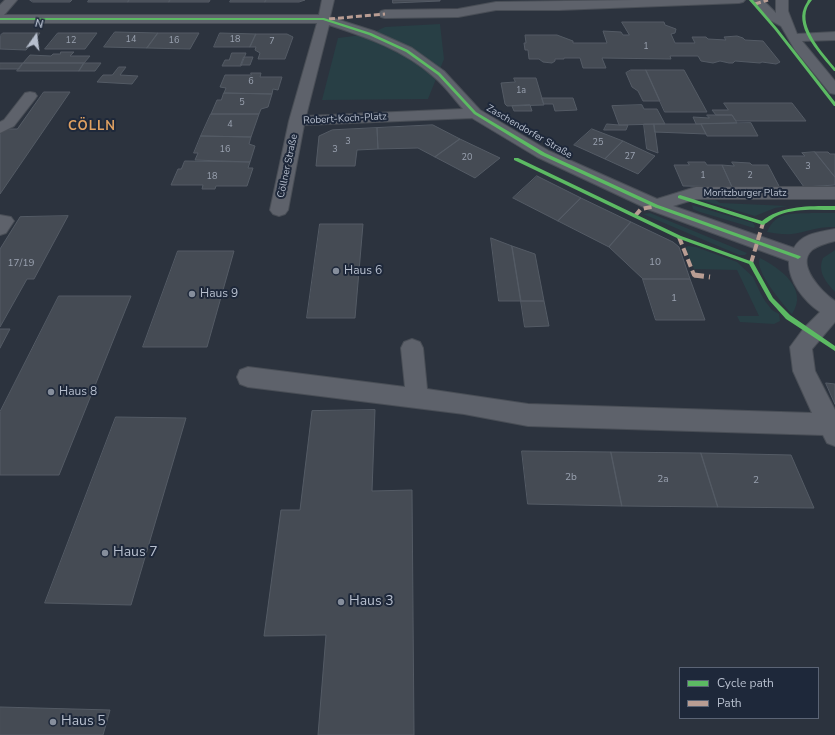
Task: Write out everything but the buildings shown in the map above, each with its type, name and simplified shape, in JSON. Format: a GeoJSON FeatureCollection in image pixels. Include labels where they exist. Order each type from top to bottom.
{"type":"FeatureCollection","features":[{"type":"Feature","properties":{"kind":"street"},"geometry":{"type":"LineString","coordinates":[[0,12],[12,0]]}},
{"type":"Feature","properties":{"kind":"street"},"geometry":{"type":"LineString","coordinates":[[323,19],[328,0]]}},
{"type":"Feature","properties":{"kind":"street"},"geometry":{"type":"LineString","coordinates":[[385,14],[458,13],[496,6],[558,3],[739,0]]}},
{"type":"Feature","properties":{"kind":"street"},"geometry":{"type":"LineString","coordinates":[[756,0],[774,17],[786,24]]}},
{"type":"Feature","properties":{"kind":"street"},"geometry":{"type":"LineString","coordinates":[[782,0],[781,6],[786,24],[794,38],[835,90]]}},
{"type":"Feature","properties":{"kind":"street","name":"Zaschendorfer Straße"},"geometry":{"type":"LineString","coordinates":[[0,19],[323,19],[370,34],[407,51],[439,74],[475,112],[543,154],[656,206],[798,257]]}},
{"type":"Feature","properties":{"kind":"street","name":"Robert-Koch-Platz"},"geometry":{"type":"LineString","coordinates":[[323,19],[321,34],[297,121],[475,112]]}},
{"type":"Feature","properties":{"kind":"street"},"geometry":{"type":"LineString","coordinates":[[794,38],[835,36]]}},
{"type":"Feature","properties":{"kind":"street"},"geometry":{"type":"LineString","coordinates":[[0,128],[9,123],[30,96]]}},
{"type":"Feature","properties":{"kind":"street","name":"Cöllner Straße"},"geometry":{"type":"LineString","coordinates":[[279,210],[297,121]]}},
{"type":"Feature","properties":{"kind":"street","name":"Moritzburger Platz"},"geometry":{"type":"LineString","coordinates":[[656,206],[680,196],[696,193],[835,193]]}},
{"type":"Feature","properties":{"kind":"street"},"geometry":{"type":"LineString","coordinates":[[0,221],[5,221],[0,228]]}},
{"type":"Feature","properties":{"kind":"street"},"geometry":{"type":"LineString","coordinates":[[248,377],[464,404],[528,415],[833,430],[804,371],[801,347],[811,334],[834,312],[820,301],[805,285],[798,266],[798,257],[801,250],[811,240],[822,236],[835,235]]}},
{"type":"Feature","properties":{"kind":"street"},"geometry":{"type":"LineString","coordinates":[[412,348],[417,398]]}},
{"type":"Feature","properties":{"kind":"green space"},"geometry":{"type":"Polygon","coordinates":[[[440,24],[444,59],[428,99],[322,100],[338,38],[370,34],[385,27],[440,24]]]}},
{"type":"Feature","properties":{"kind":"green space"},"geometry":{"type":"Polygon","coordinates":[[[711,197],[720,203],[788,206],[775,208],[755,216],[694,198],[711,197]]]}},
{"type":"Feature","properties":{"kind":"green space"},"geometry":{"type":"Polygon","coordinates":[[[692,205],[753,223],[755,226],[754,228],[700,212],[693,209],[692,205]]]}},
{"type":"Feature","properties":{"kind":"green space"},"geometry":{"type":"Polygon","coordinates":[[[650,213],[747,253],[745,255],[739,255],[643,214],[650,213]]]}},
{"type":"Feature","properties":{"kind":"green space"},"geometry":{"type":"Polygon","coordinates":[[[835,213],[835,227],[818,228],[792,234],[767,232],[775,220],[780,217],[791,214],[835,213]]]}},
{"type":"Feature","properties":{"kind":"green space"},"geometry":{"type":"Polygon","coordinates":[[[688,246],[696,247],[737,262],[753,277],[765,301],[772,310],[779,314],[780,321],[774,324],[740,322],[737,316],[759,316],[737,270],[694,269],[685,248],[688,246]]]}},
{"type":"Feature","properties":{"kind":"green space"},"geometry":{"type":"Polygon","coordinates":[[[835,250],[835,292],[823,276],[821,263],[823,258],[835,250]]]}},
{"type":"Feature","properties":{"kind":"green space"},"geometry":{"type":"Polygon","coordinates":[[[760,258],[776,267],[790,280],[795,288],[797,296],[796,305],[792,314],[770,287],[761,270],[759,263],[760,258]]]}},
{"type":"Feature","properties":{"kind":"marked path"},"geometry":{"type":"LineString","coordinates":[[755,4],[768,0]]}},
{"type":"Feature","properties":{"kind":"marked path"},"geometry":{"type":"LineString","coordinates":[[329,19],[385,14]]}},
{"type":"Feature","properties":{"kind":"marked path"},"geometry":{"type":"LineString","coordinates":[[635,216],[641,209],[656,206]]}},
{"type":"Feature","properties":{"kind":"marked path"},"geometry":{"type":"LineString","coordinates":[[751,263],[763,223]]}},
{"type":"Feature","properties":{"kind":"marked path"},"geometry":{"type":"LineString","coordinates":[[679,237],[694,275],[710,277]]}},
{"type":"Feature","properties":{"kind":"cycle path"},"geometry":{"type":"LineString","coordinates":[[751,0],[776,29],[835,105]]}},
{"type":"Feature","properties":{"kind":"cycle path"},"geometry":{"type":"LineString","coordinates":[[810,0],[805,9],[805,28],[816,46],[835,70]]}},
{"type":"Feature","properties":{"kind":"cycle path"},"geometry":{"type":"LineString","coordinates":[[0,19],[323,19],[370,34],[407,51],[439,74],[475,113],[543,154],[656,206],[798,257]]}},
{"type":"Feature","properties":{"kind":"cycle path"},"geometry":{"type":"LineString","coordinates":[[516,159],[679,237],[751,263],[771,299],[788,317],[835,349]]}},
{"type":"Feature","properties":{"kind":"cycle path"},"geometry":{"type":"LineString","coordinates":[[680,197],[763,223],[769,218],[787,211],[835,208]]}},
{"type":"Feature","properties":{"kind":"place","name":"Haus 6"},"geometry":{"type":"Point","coordinates":[336,271]}},
{"type":"Feature","properties":{"kind":"place","name":"Haus 9"},"geometry":{"type":"Point","coordinates":[192,294]}},
{"type":"Feature","properties":{"kind":"place","name":"Haus 8"},"geometry":{"type":"Point","coordinates":[51,392]}},
{"type":"Feature","properties":{"kind":"place","name":"Haus 7"},"geometry":{"type":"Point","coordinates":[105,553]}},
{"type":"Feature","properties":{"kind":"place","name":"Haus 3"},"geometry":{"type":"Point","coordinates":[341,602]}},
{"type":"Feature","properties":{"kind":"place","name":"Haus 5"},"geometry":{"type":"Point","coordinates":[53,722]}},
{"type":"Feature","properties":{"kind":"district","name":"CÖLLN"},"geometry":{"type":"Point","coordinates":[92,127]}}]}
